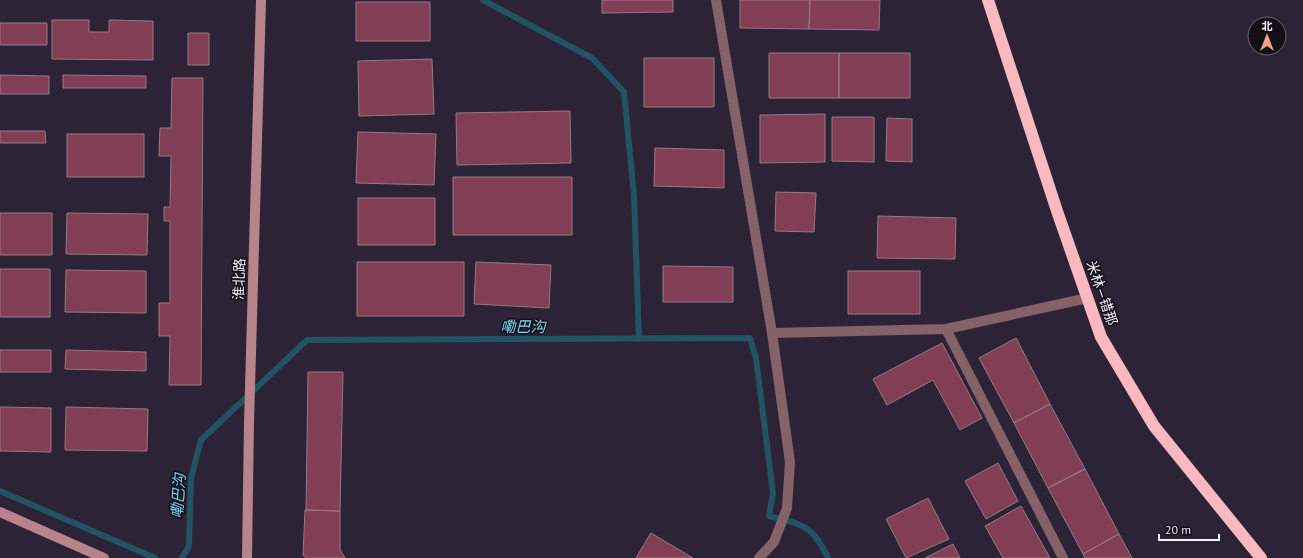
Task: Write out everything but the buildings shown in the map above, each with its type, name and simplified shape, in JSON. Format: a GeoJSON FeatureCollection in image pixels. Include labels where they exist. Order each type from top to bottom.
{"type":"FeatureCollection","features":[{"type":"Feature","properties":{"kind":"highway","name":"米林—错那"},"geometry":{"type":"LineString","coordinates":[[988,0],[1054,203],[1101,337],[1154,426],[1261,558]]}},
{"type":"Feature","properties":{"kind":"street","name":"淮北路"},"geometry":{"type":"LineString","coordinates":[[247,558],[260,0]]}},
{"type":"Feature","properties":{"kind":"street"},"geometry":{"type":"LineString","coordinates":[[716,0],[772,333],[790,462],[787,508],[774,542],[759,558]]}},
{"type":"Feature","properties":{"kind":"street"},"geometry":{"type":"LineString","coordinates":[[772,333],[946,329],[1088,298]]}},
{"type":"Feature","properties":{"kind":"street"},"geometry":{"type":"LineString","coordinates":[[946,329],[1063,558]]}},
{"type":"Feature","properties":{"kind":"street"},"geometry":{"type":"LineString","coordinates":[[0,512],[104,558]]}},
{"type":"Feature","properties":{"kind":"waterway"},"geometry":{"type":"LineString","coordinates":[[483,0],[592,58],[624,92],[634,195],[639,339]]}},
{"type":"Feature","properties":{"kind":"waterway","name":"嘞巴沟"},"geometry":{"type":"LineString","coordinates":[[182,558],[189,546],[191,478],[201,440],[307,340],[750,338],[756,358],[773,493],[769,516],[798,524],[811,532],[817,538],[828,558]]}},
{"type":"Feature","properties":{"kind":"waterway","name":"嘞巴沟"},"geometry":{"type":"LineString","coordinates":[[0,491],[155,558]]}}]}
